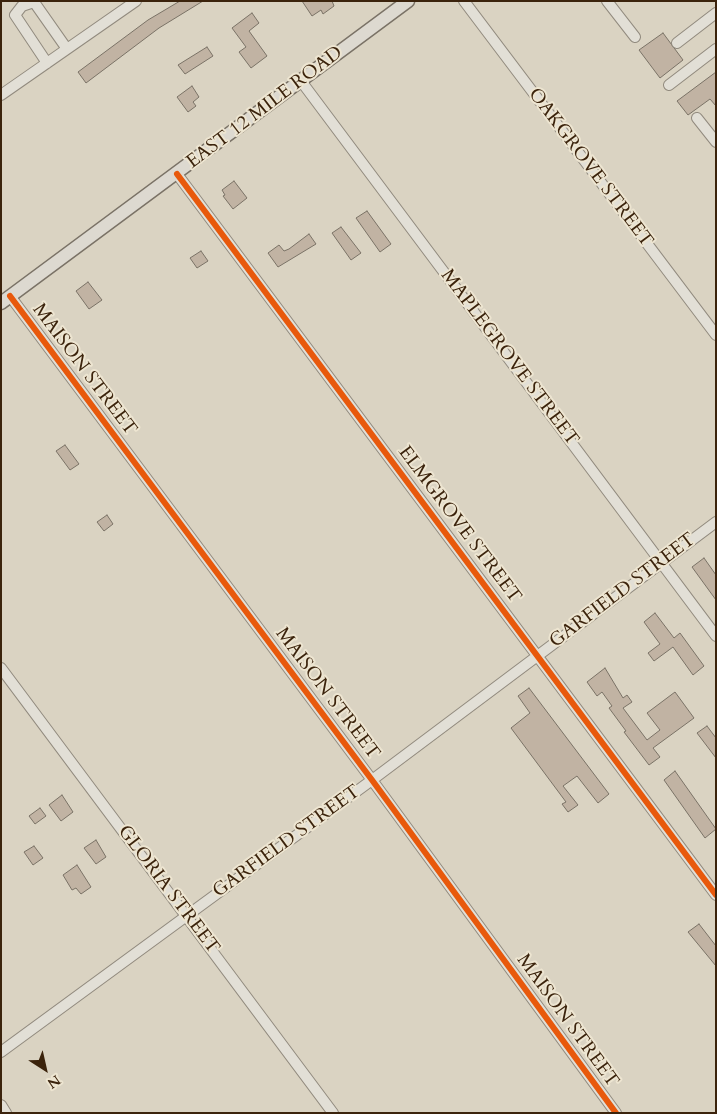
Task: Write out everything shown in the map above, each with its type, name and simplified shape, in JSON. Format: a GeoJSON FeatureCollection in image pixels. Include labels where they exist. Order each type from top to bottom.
{"type":"FeatureCollection","features":[{"type":"Feature","properties":{"kind":"main road","name":"EAST 12 MILE ROAD"},"geometry":{"type":"LineString","coordinates":[[6,300],[408,1]]}},
{"type":"Feature","properties":{"kind":"street"},"geometry":{"type":"LineString","coordinates":[[1,95],[136,1]]}},
{"type":"Feature","properties":{"kind":"street","name":"OAKGROVE STREET"},"geometry":{"type":"LineString","coordinates":[[464,1],[716,335]]}},
{"type":"Feature","properties":{"kind":"street"},"geometry":{"type":"LineString","coordinates":[[608,1],[635,37]]}},
{"type":"Feature","properties":{"kind":"street"},"geometry":{"type":"LineString","coordinates":[[47,63],[15,15],[22,6],[34,2],[67,49]]}},
{"type":"Feature","properties":{"kind":"street"},"geometry":{"type":"LineString","coordinates":[[677,43],[716,13]]}},
{"type":"Feature","properties":{"kind":"street"},"geometry":{"type":"LineString","coordinates":[[669,85],[716,49]]}},
{"type":"Feature","properties":{"kind":"street","name":"MAPLEGROVE STREET"},"geometry":{"type":"LineString","coordinates":[[301,81],[716,636]]}},
{"type":"Feature","properties":{"kind":"street"},"geometry":{"type":"LineString","coordinates":[[697,118],[716,142]]}},
{"type":"Feature","properties":{"kind":"street","name":"ELMGROVE STREET"},"geometry":{"type":"LineString","coordinates":[[177,174],[538,654],[716,895]]}},
{"type":"Feature","properties":{"kind":"street","name":"MAISON STREET"},"geometry":{"type":"LineString","coordinates":[[6,300],[372,780],[616,1113]]}},
{"type":"Feature","properties":{"kind":"street","name":"GARFIELD STREET"},"geometry":{"type":"LineString","coordinates":[[1,1052],[372,780],[716,522]]}},
{"type":"Feature","properties":{"kind":"street","name":"GLORIA STREET"},"geometry":{"type":"LineString","coordinates":[[1,668],[187,914],[333,1113]]}},
{"type":"Feature","properties":{"kind":"street"},"geometry":{"type":"LineString","coordinates":[[1,1106],[6,1113]]}},
{"type":"Feature","properties":{"kind":"building"},"geometry":{"type":"Polygon","coordinates":[[[180,1],[203,1],[159,28],[86,83],[78,72],[148,20],[180,1]]]}},
{"type":"Feature","properties":{"kind":"building"},"geometry":{"type":"Polygon","coordinates":[[[302,1],[332,1],[334,6],[323,14],[321,10],[312,16],[302,1]]]}},
{"type":"Feature","properties":{"kind":"building"},"geometry":{"type":"Polygon","coordinates":[[[252,13],[259,23],[249,31],[267,56],[251,68],[239,52],[246,47],[232,28],[252,13]]]}},
{"type":"Feature","properties":{"kind":"building"},"geometry":{"type":"Polygon","coordinates":[[[663,33],[683,60],[660,78],[639,50],[663,33]]]}},
{"type":"Feature","properties":{"kind":"building"},"geometry":{"type":"Polygon","coordinates":[[[207,47],[213,56],[185,74],[178,65],[207,47]]]}},
{"type":"Feature","properties":{"kind":"building"},"geometry":{"type":"Polygon","coordinates":[[[716,72],[716,106],[710,99],[688,115],[677,101],[716,72]]]}},
{"type":"Feature","properties":{"kind":"building"},"geometry":{"type":"Polygon","coordinates":[[[192,86],[199,97],[193,102],[196,106],[188,112],[177,97],[192,86]]]}},
{"type":"Feature","properties":{"kind":"building"},"geometry":{"type":"Polygon","coordinates":[[[234,181],[247,198],[233,209],[223,196],[225,195],[222,190],[234,181]]]}},
{"type":"Feature","properties":{"kind":"building"},"geometry":{"type":"Polygon","coordinates":[[[367,211],[391,244],[380,252],[356,218],[367,211]]]}},
{"type":"Feature","properties":{"kind":"building"},"geometry":{"type":"Polygon","coordinates":[[[341,227],[361,253],[351,260],[332,233],[341,227]]]}},
{"type":"Feature","properties":{"kind":"building"},"geometry":{"type":"Polygon","coordinates":[[[309,234],[316,244],[278,267],[268,253],[279,245],[284,251],[289,249],[309,234]]]}},
{"type":"Feature","properties":{"kind":"building"},"geometry":{"type":"Polygon","coordinates":[[[201,251],[208,261],[197,268],[190,258],[201,251]]]}},
{"type":"Feature","properties":{"kind":"building"},"geometry":{"type":"Polygon","coordinates":[[[88,282],[102,300],[89,309],[76,291],[88,282]]]}},
{"type":"Feature","properties":{"kind":"building"},"geometry":{"type":"Polygon","coordinates":[[[65,445],[79,464],[70,470],[56,451],[65,445]]]}},
{"type":"Feature","properties":{"kind":"building"},"geometry":{"type":"Polygon","coordinates":[[[107,515],[113,524],[104,531],[97,522],[107,515]]]}},
{"type":"Feature","properties":{"kind":"building"},"geometry":{"type":"Polygon","coordinates":[[[704,558],[716,575],[716,600],[692,567],[704,558]]]}},
{"type":"Feature","properties":{"kind":"building"},"geometry":{"type":"Polygon","coordinates":[[[655,613],[674,638],[680,633],[704,666],[693,675],[673,647],[654,661],[648,653],[660,644],[644,622],[655,613]]]}},
{"type":"Feature","properties":{"kind":"building"},"geometry":{"type":"Polygon","coordinates":[[[605,668],[623,698],[627,695],[632,702],[623,708],[647,740],[660,730],[647,713],[675,692],[694,718],[653,748],[660,757],[649,765],[624,732],[626,731],[609,708],[612,706],[602,692],[597,696],[587,682],[605,668]]]}},
{"type":"Feature","properties":{"kind":"building"},"geometry":{"type":"Polygon","coordinates":[[[529,688],[609,794],[598,803],[577,776],[563,786],[578,805],[568,812],[562,804],[566,802],[511,728],[530,713],[518,696],[529,688]]]}},
{"type":"Feature","properties":{"kind":"building"},"geometry":{"type":"Polygon","coordinates":[[[707,726],[716,738],[716,758],[697,733],[707,726]]]}},
{"type":"Feature","properties":{"kind":"building"},"geometry":{"type":"Polygon","coordinates":[[[675,771],[716,829],[705,838],[664,780],[675,771]]]}},
{"type":"Feature","properties":{"kind":"building"},"geometry":{"type":"Polygon","coordinates":[[[62,795],[73,812],[61,821],[49,805],[62,795]]]}},
{"type":"Feature","properties":{"kind":"building"},"geometry":{"type":"Polygon","coordinates":[[[40,808],[46,816],[35,824],[29,816],[40,808]]]}},
{"type":"Feature","properties":{"kind":"building"},"geometry":{"type":"Polygon","coordinates":[[[96,840],[106,857],[96,864],[84,848],[96,840]]]}},
{"type":"Feature","properties":{"kind":"building"},"geometry":{"type":"Polygon","coordinates":[[[34,846],[43,858],[33,865],[24,852],[34,846]]]}},
{"type":"Feature","properties":{"kind":"building"},"geometry":{"type":"Polygon","coordinates":[[[77,865],[91,887],[81,894],[76,888],[72,890],[63,875],[77,865]]]}},
{"type":"Feature","properties":{"kind":"building"},"geometry":{"type":"Polygon","coordinates":[[[699,924],[716,946],[716,966],[688,932],[699,924]]]}},
{"type":"Feature","properties":{"kind":"cycle path"},"geometry":{"type":"LineString","coordinates":[[177,174],[716,895]]}},
{"type":"Feature","properties":{"kind":"cycle path"},"geometry":{"type":"LineString","coordinates":[[10,296],[372,780],[616,1113]]}}]}
